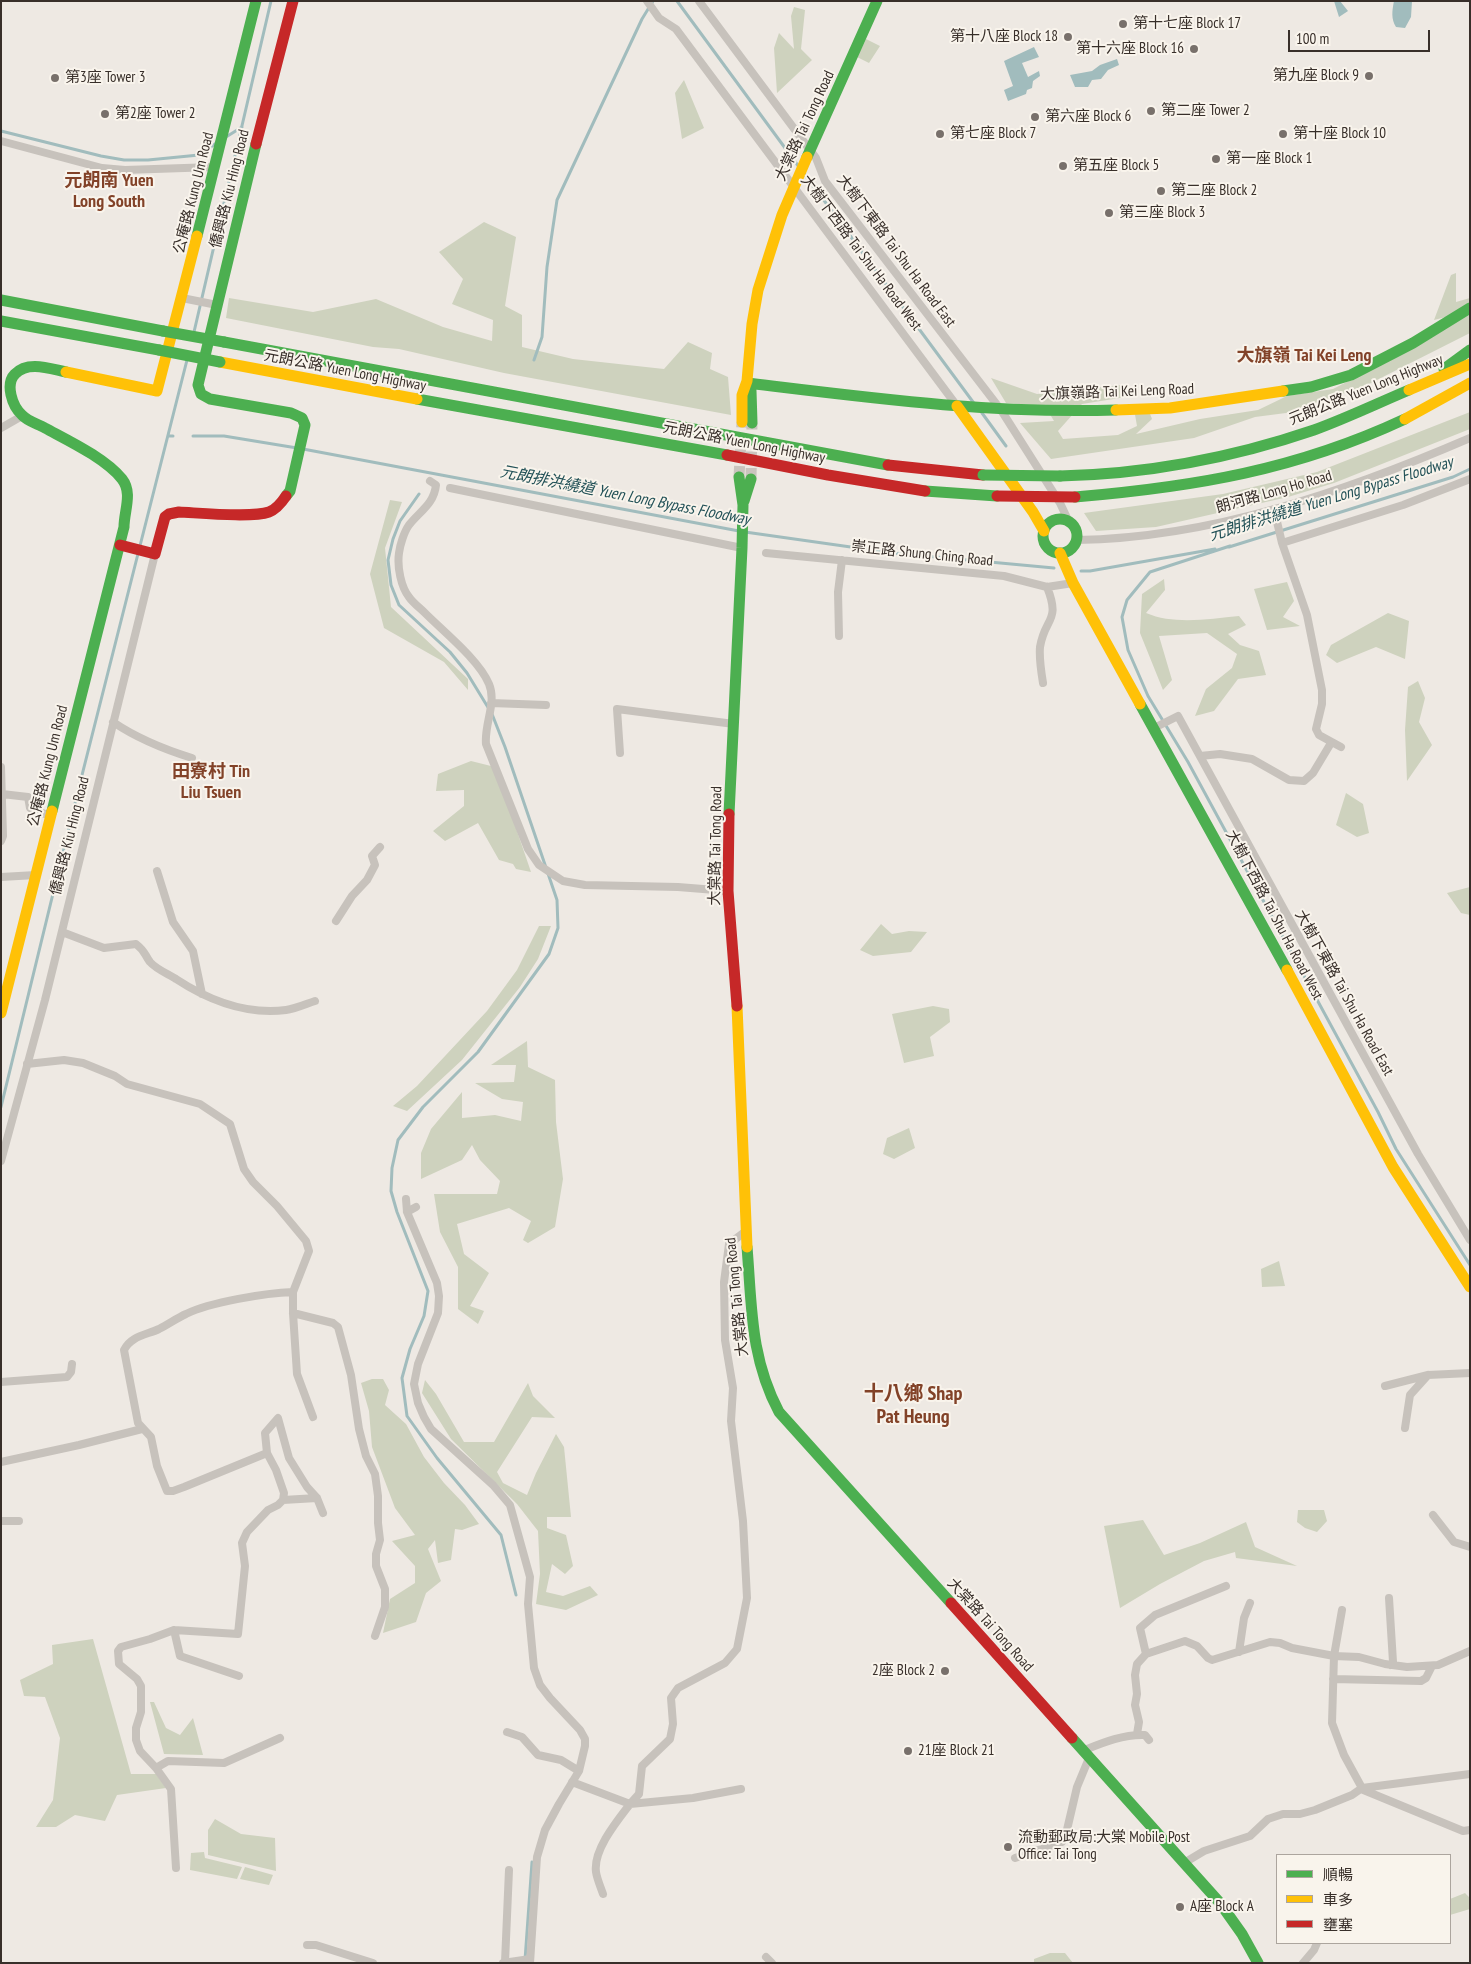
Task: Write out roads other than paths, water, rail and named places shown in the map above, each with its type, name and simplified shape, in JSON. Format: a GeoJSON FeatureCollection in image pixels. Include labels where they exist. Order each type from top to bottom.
{"type":"FeatureCollection","features":[{"type":"Feature","properties":{"kind":"main road","name":"公庵路 Kung Um Road"},"geometry":{"type":"LineString","coordinates":[[1,1013],[120,545],[124,527],[123,519],[127,492],[122,479],[96,457],[22,416],[14,405],[10,390],[11,379],[20,370],[35,366],[157,391],[226,127],[256,1]]}},
{"type":"Feature","properties":{"kind":"main road","name":"僑興路 Kiu Hing Road"},"geometry":{"type":"LineString","coordinates":[[155,554],[165,517],[169,514],[179,512],[250,514],[269,512],[279,506],[290,491],[305,425],[302,418],[291,413],[210,399],[201,394],[198,385],[241,203],[294,1]]}},
{"type":"Feature","properties":{"kind":"main road","name":"大棠路 Tai Tong Road"},"geometry":{"type":"LineString","coordinates":[[747,422],[743,391],[747,383],[751,329],[766,260],[794,185],[877,1]]}},
{"type":"Feature","properties":{"kind":"main road","name":"元朗公路 Yuen Long Highway"},"geometry":{"type":"LineString","coordinates":[[1,300],[851,459],[900,467],[983,475],[1060,476],[1143,470],[1245,449],[1314,430],[1470,364]]}},
{"type":"Feature","properties":{"kind":"main road","name":"大旗嶺路 Tai Kei Leng Road"},"geometry":{"type":"LineString","coordinates":[[747,383],[893,401],[961,407],[1058,412],[1170,408],[1312,387],[1351,375],[1414,344],[1470,308]]}},
{"type":"Feature","properties":{"kind":"main road","name":"元朗公路 Yuen Long Highway"},"geometry":{"type":"LineString","coordinates":[[1,321],[398,396],[662,442],[859,481],[936,492],[997,496],[1074,497],[1174,487],[1253,472],[1332,448],[1416,414],[1470,383]]}},
{"type":"Feature","properties":{"kind":"main road"},"geometry":{"type":"LineString","coordinates":[[1425,382],[1470,350]]}},
{"type":"Feature","properties":{"kind":"main road"},"geometry":{"type":"LineString","coordinates":[[1416,414],[1470,394]]}},
{"type":"Feature","properties":{"kind":"main road","name":"大樹下西路 Tai Shu Ha Road West"},"geometry":{"type":"LineString","coordinates":[[961,407],[1033,512],[1044,531],[1045,544],[1051,551],[1060,553],[1074,583],[1263,925],[1393,1167],[1470,1287]]}},
{"type":"Feature","properties":{"kind":"main road","name":"大棠路 Tai Tong Road"},"geometry":{"type":"LineString","coordinates":[[739,477],[743,506],[742,548],[728,891],[735,969],[746,1231],[754,1340],[760,1371],[779,1412],[1220,1903],[1242,1934],[1258,1963]]}},
{"type":"Feature","properties":{"kind":"main road","name":"大棠路 Tai Tong Road"},"geometry":{"type":"LineString","coordinates":[[743,506],[751,479]]}},
{"type":"Feature","properties":{"kind":"main road"},"geometry":{"type":"LineString","coordinates":[[1044,531],[1050,521],[1062,518],[1074,525],[1078,532],[1078,540],[1068,552],[1060,553]]}},
{"type":"Feature","properties":{"kind":"main road"},"geometry":{"type":"LineString","coordinates":[[120,545],[155,554]]}},
{"type":"Feature","properties":{"kind":"street","name":"大樹下西路 Tai Shu Ha Road West"},"geometry":{"type":"LineString","coordinates":[[646,1],[660,18],[676,29],[961,407]]}},
{"type":"Feature","properties":{"kind":"street","name":"大樹下東路 Tai Shu Ha Road East"},"geometry":{"type":"LineString","coordinates":[[699,1],[809,152],[816,158],[825,181],[997,409],[1060,503],[1068,520]]}},
{"type":"Feature","properties":{"kind":"street"},"geometry":{"type":"LineString","coordinates":[[1,140],[102,168],[125,170],[216,162]]}},
{"type":"Feature","properties":{"kind":"street"},"geometry":{"type":"LineString","coordinates":[[182,298],[217,305]]}},
{"type":"Feature","properties":{"kind":"street"},"geometry":{"type":"LineString","coordinates":[[1,428],[22,416]]}},
{"type":"Feature","properties":{"kind":"street","name":"朗河路 Long Ho Road"},"geometry":{"type":"LineString","coordinates":[[1078,540],[1152,536],[1201,528],[1274,511],[1402,467],[1470,438]]}},
{"type":"Feature","properties":{"kind":"street"},"geometry":{"type":"LineString","coordinates":[[1282,543],[1403,505],[1470,479]]}},
{"type":"Feature","properties":{"kind":"street"},"geometry":{"type":"LineString","coordinates":[[430,482],[436,485],[435,495],[408,526],[398,554],[402,580],[409,597],[462,649],[485,675],[492,694],[486,744],[501,786],[528,850],[539,865],[563,881],[585,885],[678,887],[728,891]]}},
{"type":"Feature","properties":{"kind":"street"},"geometry":{"type":"LineString","coordinates":[[450,488],[742,548]]}},
{"type":"Feature","properties":{"kind":"street"},"geometry":{"type":"LineString","coordinates":[[1274,511],[1282,543],[1307,615],[1322,690],[1322,704],[1316,729],[1319,735],[1341,748]]}},
{"type":"Feature","properties":{"kind":"street","name":"崇正路 Shung Ching Road"},"geometry":{"type":"LineString","coordinates":[[766,553],[1004,576],[1047,587],[1074,583]]}},
{"type":"Feature","properties":{"kind":"street","name":"僑興路 Kiu Hing Road"},"geometry":{"type":"LineString","coordinates":[[1,1161],[45,1000],[155,554]]}},
{"type":"Feature","properties":{"kind":"street"},"geometry":{"type":"LineString","coordinates":[[839,636],[838,592],[842,560]]}},
{"type":"Feature","properties":{"kind":"street"},"geometry":{"type":"LineString","coordinates":[[1043,683],[1040,662],[1041,644],[1054,611],[1047,587]]}},
{"type":"Feature","properties":{"kind":"street"},"geometry":{"type":"LineString","coordinates":[[491,703],[546,705]]}},
{"type":"Feature","properties":{"kind":"street"},"geometry":{"type":"LineString","coordinates":[[620,753],[617,709],[734,724]]}},
{"type":"Feature","properties":{"kind":"street","name":"大樹下東路 Tai Shu Ha Road East"},"geometry":{"type":"LineString","coordinates":[[1154,728],[1178,716],[1418,1154],[1470,1240]]}},
{"type":"Feature","properties":{"kind":"street"},"geometry":{"type":"LineString","coordinates":[[113,722],[131,734],[156,746],[192,758]]}},
{"type":"Feature","properties":{"kind":"street"},"geometry":{"type":"LineString","coordinates":[[1200,756],[1220,754],[1252,759],[1289,780],[1304,781],[1313,773],[1331,743]]}},
{"type":"Feature","properties":{"kind":"street"},"geometry":{"type":"LineString","coordinates":[[1,767],[3,836],[1,841]]}},
{"type":"Feature","properties":{"kind":"street"},"geometry":{"type":"LineString","coordinates":[[2,794],[26,796],[30,808],[50,816]]}},
{"type":"Feature","properties":{"kind":"street"},"geometry":{"type":"LineString","coordinates":[[336,922],[352,896],[367,880],[375,865],[372,856],[380,847]]}},
{"type":"Feature","properties":{"kind":"street"},"geometry":{"type":"LineString","coordinates":[[157,871],[173,922],[193,951],[202,994]]}},
{"type":"Feature","properties":{"kind":"street"},"geometry":{"type":"LineString","coordinates":[[1,878],[36,875]]}},
{"type":"Feature","properties":{"kind":"street"},"geometry":{"type":"LineString","coordinates":[[62,932],[104,948],[136,944],[145,951],[150,962],[157,967],[220,1003],[259,1012],[287,1010],[315,1001]]}},
{"type":"Feature","properties":{"kind":"street"},"geometry":{"type":"LineString","coordinates":[[27,1064],[64,1060],[83,1063],[115,1076],[127,1084],[200,1104],[230,1124],[244,1169],[253,1182],[277,1206],[306,1241],[309,1252],[293,1292],[293,1313],[297,1374],[313,1417]]}},
{"type":"Feature","properties":{"kind":"street"},"geometry":{"type":"LineString","coordinates":[[406,1199],[407,1212],[436,1283],[439,1296],[438,1313],[418,1364],[414,1384],[418,1403],[431,1429],[493,1486],[510,1505],[530,1577],[528,1604],[534,1668],[540,1685],[580,1730],[585,1739],[579,1771],[545,1830],[537,1857],[529,1960],[506,1962],[509,1870]]}},
{"type":"Feature","properties":{"kind":"street"},"geometry":{"type":"LineString","coordinates":[[407,1212],[416,1207]]}},
{"type":"Feature","properties":{"kind":"street"},"geometry":{"type":"LineString","coordinates":[[603,1894],[596,1872],[598,1853],[614,1824],[639,1794],[642,1766],[670,1739],[673,1724],[671,1698],[678,1688],[725,1663],[737,1649],[747,1598],[743,1521],[731,1421],[733,1388],[725,1340],[724,1282],[729,1244],[746,1231]]}},
{"type":"Feature","properties":{"kind":"street"},"geometry":{"type":"LineString","coordinates":[[268,1453],[184,1487],[167,1491],[157,1466],[151,1437],[138,1423],[124,1350],[128,1343],[188,1313],[220,1304],[274,1293],[293,1292]]}},
{"type":"Feature","properties":{"kind":"street"},"geometry":{"type":"LineString","coordinates":[[293,1313],[333,1323],[338,1327],[351,1375],[359,1429],[366,1456],[375,1474],[378,1496],[380,1540],[376,1554],[376,1566],[384,1589],[385,1607],[375,1636]]}},
{"type":"Feature","properties":{"kind":"street"},"geometry":{"type":"LineString","coordinates":[[1,1382],[67,1377],[71,1372],[72,1364]]}},
{"type":"Feature","properties":{"kind":"street"},"geometry":{"type":"LineString","coordinates":[[1385,1386],[1428,1376],[1470,1373]]}},
{"type":"Feature","properties":{"kind":"street"},"geometry":{"type":"LineString","coordinates":[[1404,1428],[1410,1395],[1428,1376]]}},
{"type":"Feature","properties":{"kind":"street"},"geometry":{"type":"LineString","coordinates":[[176,1868],[171,1789],[156,1768],[140,1751],[136,1740],[136,1728],[141,1712],[141,1686],[137,1679],[119,1664],[118,1651],[121,1646],[126,1644],[150,1639],[174,1630],[238,1634],[245,1566],[242,1543],[247,1532],[268,1510],[283,1500],[284,1494],[268,1453],[265,1433],[278,1418],[289,1458],[307,1487],[317,1498],[323,1513]]}},
{"type":"Feature","properties":{"kind":"street"},"geometry":{"type":"LineString","coordinates":[[1,1462],[142,1429]]}},
{"type":"Feature","properties":{"kind":"street"},"geometry":{"type":"LineString","coordinates":[[283,1500],[317,1498]]}},
{"type":"Feature","properties":{"kind":"street"},"geometry":{"type":"LineString","coordinates":[[1433,1515],[1454,1542],[1470,1547]]}},
{"type":"Feature","properties":{"kind":"street"},"geometry":{"type":"LineString","coordinates":[[1,1521],[19,1520]]}},
{"type":"Feature","properties":{"kind":"street"},"geometry":{"type":"LineString","coordinates":[[1146,1654],[1140,1628],[1146,1621],[1155,1615],[1226,1586]]}},
{"type":"Feature","properties":{"kind":"street"},"geometry":{"type":"LineString","coordinates":[[1389,1598],[1393,1662],[1390,1665]]}},
{"type":"Feature","properties":{"kind":"street"},"geometry":{"type":"LineString","coordinates":[[1239,1652],[1244,1618],[1250,1603]]}},
{"type":"Feature","properties":{"kind":"street"},"geometry":{"type":"LineString","coordinates":[[1342,1610],[1334,1656],[1332,1723],[1344,1754],[1361,1788],[1463,1831],[1470,1830]]}},
{"type":"Feature","properties":{"kind":"street"},"geometry":{"type":"LineString","coordinates":[[174,1630],[180,1656],[239,1676]]}},
{"type":"Feature","properties":{"kind":"street"},"geometry":{"type":"LineString","coordinates":[[1137,1734],[1139,1722],[1135,1705],[1137,1694],[1135,1676],[1138,1664],[1146,1654],[1184,1641],[1197,1646],[1212,1660],[1270,1642],[1334,1656],[1359,1657],[1390,1665],[1408,1667],[1445,1664],[1470,1652]]}},
{"type":"Feature","properties":{"kind":"street"},"geometry":{"type":"LineString","coordinates":[[1333,1679],[1422,1681],[1426,1678],[1432,1666]]}},
{"type":"Feature","properties":{"kind":"street"},"geometry":{"type":"LineString","coordinates":[[507,1732],[522,1737],[541,1757],[561,1760],[579,1771]]}},
{"type":"Feature","properties":{"kind":"street"},"geometry":{"type":"LineString","coordinates":[[1015,1858],[1062,1842],[1066,1834],[1086,1754],[1115,1738],[1137,1734],[1145,1735],[1149,1740]]}},
{"type":"Feature","properties":{"kind":"street"},"geometry":{"type":"LineString","coordinates":[[156,1768],[168,1761],[224,1764],[280,1738]]}},
{"type":"Feature","properties":{"kind":"street"},"geometry":{"type":"LineString","coordinates":[[1184,1863],[1204,1851],[1250,1836],[1268,1819],[1283,1814],[1300,1814],[1315,1810],[1352,1795],[1361,1788],[1470,1774]]}},
{"type":"Feature","properties":{"kind":"street"},"geometry":{"type":"LineString","coordinates":[[572,1782],[630,1804],[693,1798],[741,1789]]}},
{"type":"Feature","properties":{"kind":"street"},"geometry":{"type":"LineString","coordinates":[[1303,1963],[1317,1944]]}},
{"type":"Feature","properties":{"kind":"street"},"geometry":{"type":"LineString","coordinates":[[307,1946],[316,1945],[373,1963]]}},
{"type":"Feature","properties":{"kind":"water"},"geometry":{"type":"Polygon","coordinates":[[[1334,1],[1340,1],[1348,11],[1339,17],[1334,1]]]}},
{"type":"Feature","properties":{"kind":"water"},"geometry":{"type":"Polygon","coordinates":[[[1394,1],[1412,1],[1411,17],[1405,28],[1396,27],[1394,24],[1392,15],[1394,1]]]}},
{"type":"Feature","properties":{"kind":"water"},"geometry":{"type":"Polygon","coordinates":[[[1034,47],[1039,57],[1022,63],[1028,77],[1039,71],[1040,76],[1033,81],[1032,88],[1027,90],[1026,94],[1008,101],[1004,90],[1013,86],[1004,61],[1034,47]]]}},
{"type":"Feature","properties":{"kind":"water"},"geometry":{"type":"Polygon","coordinates":[[[1117,59],[1119,65],[1108,70],[1101,79],[1092,80],[1088,87],[1075,87],[1070,75],[1092,71],[1100,65],[1117,59]]]}},
{"type":"Feature","properties":{"kind":"waterway"},"geometry":{"type":"LineString","coordinates":[[194,332],[271,1]]}},
{"type":"Feature","properties":{"kind":"waterway"},"geometry":{"type":"LineString","coordinates":[[534,360],[542,337],[547,267],[557,200],[642,19],[653,1]]}},
{"type":"Feature","properties":{"kind":"waterway"},"geometry":{"type":"LineString","coordinates":[[677,1],[799,167]]}},
{"type":"Feature","properties":{"kind":"waterway"},"geometry":{"type":"LineString","coordinates":[[226,137],[242,127]]}},
{"type":"Feature","properties":{"kind":"waterway"},"geometry":{"type":"LineString","coordinates":[[1,131],[124,160],[148,160],[199,155],[218,142]]}},
{"type":"Feature","properties":{"kind":"waterway"},"geometry":{"type":"LineString","coordinates":[[803,172],[976,406]]}},
{"type":"Feature","properties":{"kind":"waterway"},"geometry":{"type":"LineString","coordinates":[[1,1107],[79,787],[187,360]]}},
{"type":"Feature","properties":{"kind":"waterway"},"geometry":{"type":"LineString","coordinates":[[982,413],[1006,446]]}},
{"type":"Feature","properties":{"kind":"waterway","name":"元朗排洪繞道 Yuen Long Bypass Floodway"},"geometry":{"type":"LineString","coordinates":[[168,436],[173,436]]}},
{"type":"Feature","properties":{"kind":"waterway","name":"元朗排洪繞道 Yuen Long Bypass Floodway"},"geometry":{"type":"LineString","coordinates":[[193,436],[224,436],[297,448]]}},
{"type":"Feature","properties":{"kind":"waterway","name":"元朗排洪繞道 Yuen Long Bypass Floodway"},"geometry":{"type":"LineString","coordinates":[[303,449],[739,531]]}},
{"type":"Feature","properties":{"kind":"waterway","name":"元朗排洪繞道 Yuen Long Bypass Floodway"},"geometry":{"type":"LineString","coordinates":[[1229,547],[1453,477],[1470,469]]}},
{"type":"Feature","properties":{"kind":"waterway"},"geometry":{"type":"LineString","coordinates":[[419,494],[400,521],[393,539],[388,560],[391,585],[399,605],[450,652],[467,673],[489,709]]}},
{"type":"Feature","properties":{"kind":"waterway","name":"元朗排洪繞道 Yuen Long Bypass Floodway"},"geometry":{"type":"LineString","coordinates":[[745,532],[893,553],[1054,568]]}},
{"type":"Feature","properties":{"kind":"waterway"},"geometry":{"type":"LineString","coordinates":[[1230,546],[1150,572],[1127,600],[1122,617],[1128,650],[1148,696],[1188,762],[1378,1112],[1396,1149],[1470,1265]]}},
{"type":"Feature","properties":{"kind":"waterway","name":"元朗排洪繞道 Yuen Long Bypass Floodway"},"geometry":{"type":"LineString","coordinates":[[1081,571],[1215,549]]}},
{"type":"Feature","properties":{"kind":"waterway"},"geometry":{"type":"LineString","coordinates":[[492,714],[557,900],[558,928],[549,954],[478,1052],[423,1107],[398,1140],[392,1168],[391,1191],[397,1212],[428,1291],[424,1316],[410,1349],[402,1378],[407,1416],[437,1458],[501,1535],[516,1595]]}},
{"type":"Feature","properties":{"kind":"waterway"},"geometry":{"type":"LineString","coordinates":[[525,1960],[532,1862]]}},
{"type":"Feature","properties":{"kind":"tunnel"},"geometry":{"type":"LineString","coordinates":[[739,477],[742,422]]}},
{"type":"Feature","properties":{"kind":"tunnel"},"geometry":{"type":"LineString","coordinates":[[751,479],[752,423]]}},
{"type":"Feature","properties":{"kind":"place","name":"第十七座 Block 17"},"geometry":{"type":"Point","coordinates":[1123,24]}},
{"type":"Feature","properties":{"kind":"place","name":"第十八座 Block 18"},"geometry":{"type":"Point","coordinates":[1068,37]}},
{"type":"Feature","properties":{"kind":"place","name":"第十六座 Block 16"},"geometry":{"type":"Point","coordinates":[1194,49]}},
{"type":"Feature","properties":{"kind":"place","name":"第九座 Block 9"},"geometry":{"type":"Point","coordinates":[1369,76]}},
{"type":"Feature","properties":{"kind":"place","name":"第3座 Tower 3"},"geometry":{"type":"Point","coordinates":[55,78]}},
{"type":"Feature","properties":{"kind":"place","name":"第二座 Tower 2"},"geometry":{"type":"Point","coordinates":[1151,111]}},
{"type":"Feature","properties":{"kind":"place","name":"第2座 Tower 2"},"geometry":{"type":"Point","coordinates":[105,114]}},
{"type":"Feature","properties":{"kind":"place","name":"第六座 Block 6"},"geometry":{"type":"Point","coordinates":[1035,117]}},
{"type":"Feature","properties":{"kind":"place","name":"第七座 Block 7"},"geometry":{"type":"Point","coordinates":[940,134]}},
{"type":"Feature","properties":{"kind":"place","name":"第十座 Block 10"},"geometry":{"type":"Point","coordinates":[1283,134]}},
{"type":"Feature","properties":{"kind":"place","name":"第一座 Block 1"},"geometry":{"type":"Point","coordinates":[1216,159]}},
{"type":"Feature","properties":{"kind":"place","name":"第五座 Block 5"},"geometry":{"type":"Point","coordinates":[1063,166]}},
{"type":"Feature","properties":{"kind":"place","name":"第二座 Block 2"},"geometry":{"type":"Point","coordinates":[1161,191]}},
{"type":"Feature","properties":{"kind":"place","name":"第三座 Block 3"},"geometry":{"type":"Point","coordinates":[1109,213]}},
{"type":"Feature","properties":{"kind":"place","name":"2座 Block 2"},"geometry":{"type":"Point","coordinates":[945,1671]}},
{"type":"Feature","properties":{"kind":"place","name":"21座 Block 21"},"geometry":{"type":"Point","coordinates":[908,1751]}},
{"type":"Feature","properties":{"kind":"place","name":"流動郵政局:大棠 Mobile Post Office: Tai Tong"},"geometry":{"type":"Point","coordinates":[1008,1847]}},
{"type":"Feature","properties":{"kind":"place","name":"A座 Block A"},"geometry":{"type":"Point","coordinates":[1180,1907]}},
{"type":"Feature","properties":{"kind":"district","name":"元朗南 Yuen Long South"},"geometry":{"type":"Point","coordinates":[109,191]}},
{"type":"Feature","properties":{"kind":"district","name":"大旗嶺 Tai Kei Leng"},"geometry":{"type":"Point","coordinates":[1304,356]}},
{"type":"Feature","properties":{"kind":"district","name":"田寮村 Tin Liu Tsuen"},"geometry":{"type":"Point","coordinates":[211,782]}},
{"type":"Feature","properties":{"kind":"district","name":"十八鄉 Shap Pat Heung"},"geometry":{"type":"Point","coordinates":[913,1406]}}]}
